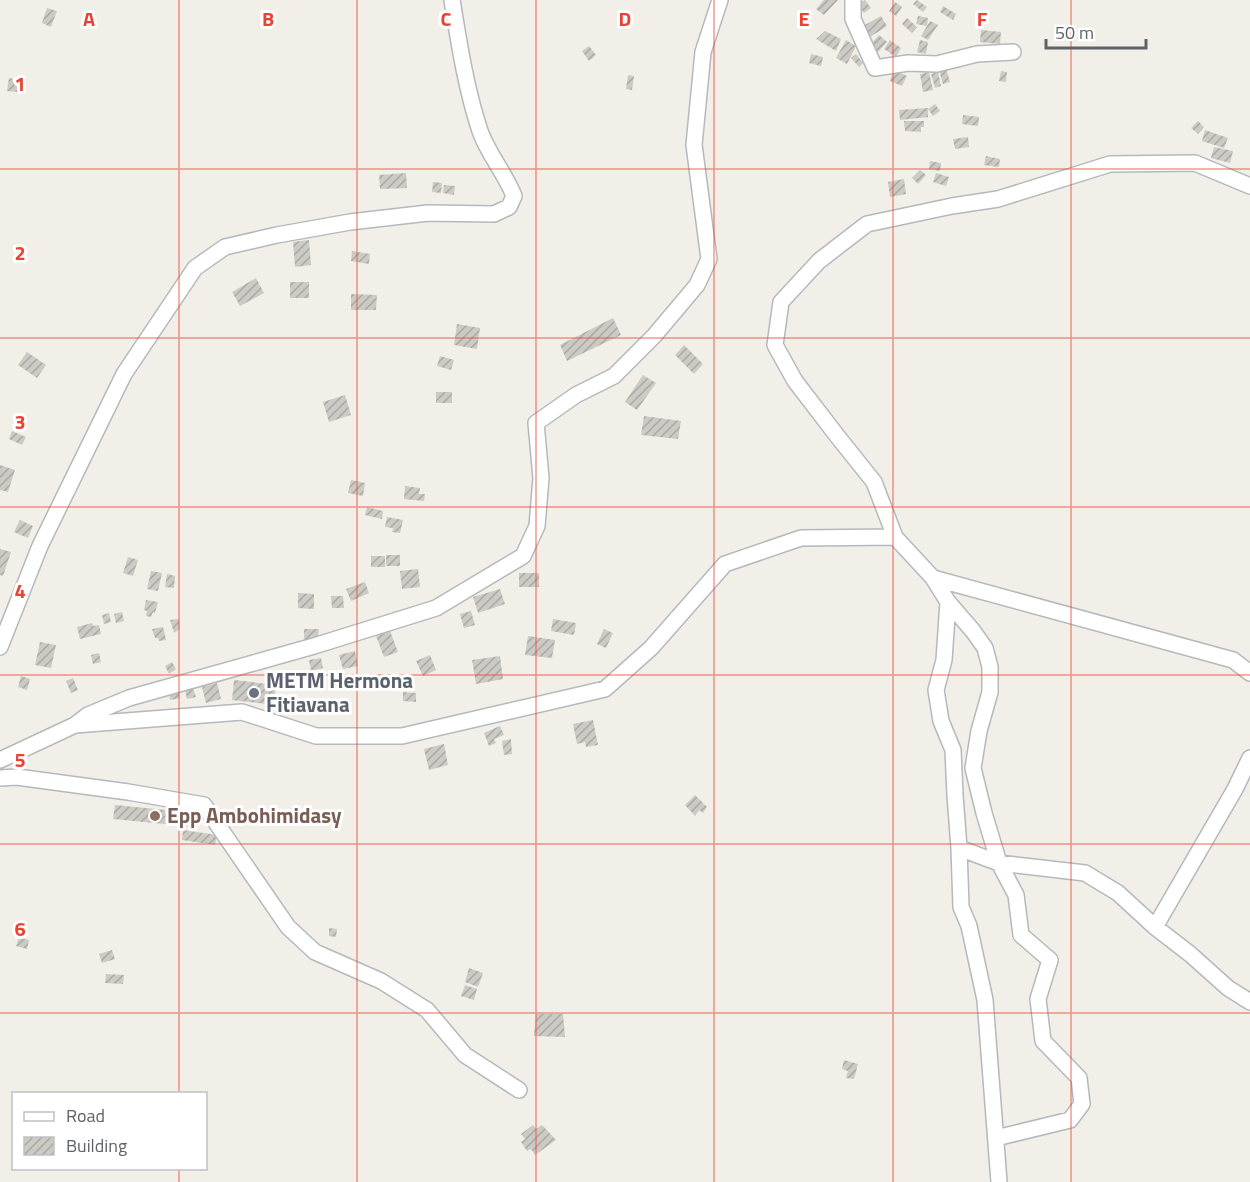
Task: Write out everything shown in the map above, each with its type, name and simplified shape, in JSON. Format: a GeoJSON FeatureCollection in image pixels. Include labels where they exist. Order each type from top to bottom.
{"type":"FeatureCollection","features":[{"type":"Feature","properties":{"kind":"street"},"geometry":{"type":"LineString","coordinates":[[0,647],[40,546],[124,374],[195,268],[225,247],[277,235],[350,222],[428,213],[494,214],[509,207],[514,196],[507,178],[481,133],[452,0]]}},
{"type":"Feature","properties":{"kind":"street"},"geometry":{"type":"LineString","coordinates":[[0,760],[75,725],[88,715],[129,698],[314,646],[436,608],[523,556],[537,526],[542,478],[536,423],[576,394],[614,376],[654,336],[697,285],[709,259],[694,146],[703,52],[720,0]]}},
{"type":"Feature","properties":{"kind":"street"},"geometry":{"type":"LineString","coordinates":[[853,0],[853,19],[875,68],[908,63],[937,64],[977,54],[1013,52]]}},
{"type":"Feature","properties":{"kind":"street"},"geometry":{"type":"LineString","coordinates":[[996,1138],[1071,1120],[1082,1104],[1079,1078],[1043,1041],[1038,999],[1050,960],[1021,935],[1016,895],[999,863],[973,768],[978,731],[990,692],[990,667],[985,648],[973,631],[948,602],[933,578],[895,537],[874,482],[837,438],[795,381],[775,345],[782,302],[819,261],[867,224],[998,199],[1110,164],[1195,163],[1250,186]]}},
{"type":"Feature","properties":{"kind":"street"},"geometry":{"type":"LineString","coordinates":[[75,725],[242,711],[316,736],[402,736],[424,731],[605,689],[651,648],[725,564],[801,538],[895,537]]}},
{"type":"Feature","properties":{"kind":"street"},"geometry":{"type":"LineString","coordinates":[[933,578],[1233,660],[1250,673]]}},
{"type":"Feature","properties":{"kind":"street"},"geometry":{"type":"LineString","coordinates":[[948,602],[944,660],[936,690],[941,720],[953,750],[961,907],[969,926],[985,1000],[999,1182]]}},
{"type":"Feature","properties":{"kind":"street"},"geometry":{"type":"LineString","coordinates":[[1155,927],[1236,789],[1250,758]]}},
{"type":"Feature","properties":{"kind":"street"},"geometry":{"type":"LineString","coordinates":[[0,778],[17,777],[204,805],[288,927],[315,952],[381,981],[427,1010],[465,1055],[519,1090]]}},
{"type":"Feature","properties":{"kind":"street"},"geometry":{"type":"LineString","coordinates":[[959,848],[999,863],[1085,873],[1118,893],[1155,927],[1228,987],[1250,1002]]}},
{"type":"Feature","properties":{"kind":"building"},"geometry":{"type":"Polygon","coordinates":[[[824,0],[838,0],[824,15],[816,9],[824,0]]]}},
{"type":"Feature","properties":{"kind":"building"},"geometry":{"type":"Polygon","coordinates":[[[865,0],[871,8],[864,13],[858,5],[865,0]]]}},
{"type":"Feature","properties":{"kind":"building"},"geometry":{"type":"Polygon","coordinates":[[[917,0],[927,7],[923,12],[913,4],[917,0]]]}},
{"type":"Feature","properties":{"kind":"building"},"geometry":{"type":"Polygon","coordinates":[[[895,2],[902,7],[896,16],[889,11],[895,2]]]}},
{"type":"Feature","properties":{"kind":"building"},"geometry":{"type":"Polygon","coordinates":[[[943,6],[956,14],[953,20],[940,12],[943,6]]]}},
{"type":"Feature","properties":{"kind":"building"},"geometry":{"type":"Polygon","coordinates":[[[47,8],[57,11],[51,27],[42,23],[47,8]]]}},
{"type":"Feature","properties":{"kind":"building"},"geometry":{"type":"Polygon","coordinates":[[[881,16],[887,26],[870,37],[863,26],[881,16]]]}},
{"type":"Feature","properties":{"kind":"building"},"geometry":{"type":"Polygon","coordinates":[[[918,16],[928,18],[927,26],[916,24],[918,16]]]}},
{"type":"Feature","properties":{"kind":"building"},"geometry":{"type":"Polygon","coordinates":[[[907,18],[917,27],[912,33],[902,24],[907,18]]]}},
{"type":"Feature","properties":{"kind":"building"},"geometry":{"type":"Polygon","coordinates":[[[930,21],[938,25],[928,40],[921,36],[930,21]]]}},
{"type":"Feature","properties":{"kind":"building"},"geometry":{"type":"Polygon","coordinates":[[[981,30],[1001,32],[1000,44],[980,42],[981,30]]]}},
{"type":"Feature","properties":{"kind":"building"},"geometry":{"type":"Polygon","coordinates":[[[825,31],[841,39],[836,51],[816,39],[825,31]]]}},
{"type":"Feature","properties":{"kind":"building"},"geometry":{"type":"Polygon","coordinates":[[[879,35],[887,42],[878,52],[870,45],[879,35]]]}},
{"type":"Feature","properties":{"kind":"building"},"geometry":{"type":"Polygon","coordinates":[[[846,40],[856,46],[847,64],[836,58],[846,40]]]}},
{"type":"Feature","properties":{"kind":"building"},"geometry":{"type":"Polygon","coordinates":[[[890,40],[901,48],[896,57],[884,49],[890,40]]]}},
{"type":"Feature","properties":{"kind":"building"},"geometry":{"type":"Polygon","coordinates":[[[920,40],[928,42],[926,54],[917,52],[920,40]]]}},
{"type":"Feature","properties":{"kind":"building"},"geometry":{"type":"Polygon","coordinates":[[[589,46],[596,55],[589,61],[582,51],[589,46]]]}},
{"type":"Feature","properties":{"kind":"building"},"geometry":{"type":"Polygon","coordinates":[[[811,54],[823,57],[821,66],[809,63],[811,54]]]}},
{"type":"Feature","properties":{"kind":"building"},"geometry":{"type":"Polygon","coordinates":[[[856,54],[863,63],[859,67],[851,58],[856,54]]]}},
{"type":"Feature","properties":{"kind":"building"},"geometry":{"type":"Polygon","coordinates":[[[946,68],[950,82],[943,84],[939,70],[946,68]]]}},
{"type":"Feature","properties":{"kind":"building"},"geometry":{"type":"Polygon","coordinates":[[[894,70],[907,76],[902,86],[890,81],[894,70]]]}},
{"type":"Feature","properties":{"kind":"building"},"geometry":{"type":"Polygon","coordinates":[[[1001,71],[1007,72],[1006,82],[999,81],[1001,71]]]}},
{"type":"Feature","properties":{"kind":"building"},"geometry":{"type":"Polygon","coordinates":[[[929,72],[933,90],[923,92],[920,74],[929,72]]]}},
{"type":"Feature","properties":{"kind":"building"},"geometry":{"type":"Polygon","coordinates":[[[938,72],[941,86],[935,88],[931,74],[938,72]]]}},
{"type":"Feature","properties":{"kind":"building"},"geometry":{"type":"Polygon","coordinates":[[[628,75],[634,76],[632,90],[626,89],[628,75]]]}},
{"type":"Feature","properties":{"kind":"building"},"geometry":{"type":"Polygon","coordinates":[[[9,78],[18,80],[17,92],[7,91],[9,78]]]}},
{"type":"Feature","properties":{"kind":"building"},"geometry":{"type":"Polygon","coordinates":[[[935,104],[940,111],[933,116],[928,109],[935,104]]]}},
{"type":"Feature","properties":{"kind":"building"},"geometry":{"type":"Polygon","coordinates":[[[928,108],[928,117],[900,120],[899,110],[928,108]]]}},
{"type":"Feature","properties":{"kind":"building"},"geometry":{"type":"Polygon","coordinates":[[[963,115],[979,117],[978,126],[962,124],[963,115]]]}},
{"type":"Feature","properties":{"kind":"building"},"geometry":{"type":"Polygon","coordinates":[[[904,121],[924,121],[924,127],[921,127],[921,132],[905,131],[904,121]]]}},
{"type":"Feature","properties":{"kind":"building"},"geometry":{"type":"Polygon","coordinates":[[[1198,121],[1204,127],[1198,134],[1191,128],[1198,121]]]}},
{"type":"Feature","properties":{"kind":"building"},"geometry":{"type":"Polygon","coordinates":[[[1205,130],[1228,138],[1224,148],[1202,141],[1205,130]]]}},
{"type":"Feature","properties":{"kind":"building"},"geometry":{"type":"Polygon","coordinates":[[[968,137],[969,147],[955,149],[953,139],[968,137]]]}},
{"type":"Feature","properties":{"kind":"building"},"geometry":{"type":"Polygon","coordinates":[[[1214,147],[1233,151],[1230,163],[1211,158],[1214,147]]]}},
{"type":"Feature","properties":{"kind":"building"},"geometry":{"type":"Polygon","coordinates":[[[986,156],[1000,159],[999,167],[984,165],[986,156]]]}},
{"type":"Feature","properties":{"kind":"building"},"geometry":{"type":"Polygon","coordinates":[[[930,161],[941,163],[940,171],[929,169],[930,161]]]}},
{"type":"Feature","properties":{"kind":"building"},"geometry":{"type":"Polygon","coordinates":[[[920,170],[926,175],[918,184],[912,178],[920,170]]]}},
{"type":"Feature","properties":{"kind":"building"},"geometry":{"type":"Polygon","coordinates":[[[406,173],[407,188],[380,189],[379,175],[406,173]]]}},
{"type":"Feature","properties":{"kind":"building"},"geometry":{"type":"Polygon","coordinates":[[[936,173],[949,177],[946,186],[933,182],[936,173]]]}},
{"type":"Feature","properties":{"kind":"building"},"geometry":{"type":"Polygon","coordinates":[[[904,179],[906,194],[890,197],[888,182],[904,179]]]}},
{"type":"Feature","properties":{"kind":"building"},"geometry":{"type":"Polygon","coordinates":[[[433,182],[442,183],[441,193],[432,192],[433,182]]]}},
{"type":"Feature","properties":{"kind":"building"},"geometry":{"type":"Polygon","coordinates":[[[444,185],[455,186],[454,195],[443,193],[444,185]]]}},
{"type":"Feature","properties":{"kind":"building"},"geometry":{"type":"Polygon","coordinates":[[[309,240],[311,265],[295,267],[293,242],[309,240]]]}},
{"type":"Feature","properties":{"kind":"building"},"geometry":{"type":"Polygon","coordinates":[[[352,251],[370,254],[369,264],[351,261],[352,251]]]}},
{"type":"Feature","properties":{"kind":"building"},"geometry":{"type":"Polygon","coordinates":[[[256,278],[264,293],[240,306],[232,292],[256,278]]]}},
{"type":"Feature","properties":{"kind":"building"},"geometry":{"type":"Polygon","coordinates":[[[290,282],[309,282],[309,298],[290,298],[290,282]]]}},
{"type":"Feature","properties":{"kind":"building"},"geometry":{"type":"Polygon","coordinates":[[[351,294],[377,295],[376,310],[351,310],[351,294]]]}},
{"type":"Feature","properties":{"kind":"building"},"geometry":{"type":"Polygon","coordinates":[[[613,318],[621,335],[567,361],[560,345],[613,318]]]}},
{"type":"Feature","properties":{"kind":"building"},"geometry":{"type":"Polygon","coordinates":[[[457,324],[480,328],[477,349],[454,345],[457,324]]]}},
{"type":"Feature","properties":{"kind":"building"},"geometry":{"type":"Polygon","coordinates":[[[684,345],[703,364],[694,374],[675,355],[684,345]]]}},
{"type":"Feature","properties":{"kind":"building"},"geometry":{"type":"Polygon","coordinates":[[[27,352],[46,365],[37,378],[18,365],[27,352]]]}},
{"type":"Feature","properties":{"kind":"building"},"geometry":{"type":"Polygon","coordinates":[[[440,356],[454,360],[451,370],[437,366],[440,356]]]}},
{"type":"Feature","properties":{"kind":"building"},"geometry":{"type":"Polygon","coordinates":[[[643,375],[656,383],[637,410],[625,402],[643,375]]]}},
{"type":"Feature","properties":{"kind":"building"},"geometry":{"type":"Polygon","coordinates":[[[436,392],[452,392],[452,403],[436,403],[436,392]]]}},
{"type":"Feature","properties":{"kind":"building"},"geometry":{"type":"Polygon","coordinates":[[[345,395],[351,415],[329,422],[323,402],[345,395]]]}},
{"type":"Feature","properties":{"kind":"building"},"geometry":{"type":"Polygon","coordinates":[[[644,416],[681,421],[678,439],[641,435],[644,416]]]}},
{"type":"Feature","properties":{"kind":"building"},"geometry":{"type":"Polygon","coordinates":[[[12,431],[26,437],[22,445],[9,439],[12,431]]]}},
{"type":"Feature","properties":{"kind":"building"},"geometry":{"type":"Polygon","coordinates":[[[0,465],[15,470],[8,492],[0,490],[0,465]]]}},
{"type":"Feature","properties":{"kind":"building"},"geometry":{"type":"Polygon","coordinates":[[[351,480],[365,483],[363,496],[348,493],[351,480]]]}},
{"type":"Feature","properties":{"kind":"building"},"geometry":{"type":"Polygon","coordinates":[[[405,486],[420,488],[419,494],[425,494],[424,501],[404,499],[405,486]]]}},
{"type":"Feature","properties":{"kind":"building"},"geometry":{"type":"Polygon","coordinates":[[[367,507],[383,511],[382,519],[365,515],[367,507]]]}},
{"type":"Feature","properties":{"kind":"building"},"geometry":{"type":"Polygon","coordinates":[[[387,517],[403,520],[400,533],[392,532],[393,528],[385,527],[387,517]]]}},
{"type":"Feature","properties":{"kind":"building"},"geometry":{"type":"Polygon","coordinates":[[[20,520],[33,526],[28,538],[14,532],[20,520]]]}},
{"type":"Feature","properties":{"kind":"building"},"geometry":{"type":"Polygon","coordinates":[[[0,549],[11,552],[3,576],[0,575],[0,549]]]}},
{"type":"Feature","properties":{"kind":"building"},"geometry":{"type":"Polygon","coordinates":[[[386,555],[400,555],[400,566],[386,566],[386,555]]]}},
{"type":"Feature","properties":{"kind":"building"},"geometry":{"type":"Polygon","coordinates":[[[371,556],[385,556],[385,567],[371,567],[371,556]]]}},
{"type":"Feature","properties":{"kind":"building"},"geometry":{"type":"Polygon","coordinates":[[[128,557],[138,560],[133,576],[123,573],[128,557]]]}},
{"type":"Feature","properties":{"kind":"building"},"geometry":{"type":"Polygon","coordinates":[[[418,569],[420,587],[402,589],[400,571],[418,569]]]}},
{"type":"Feature","properties":{"kind":"building"},"geometry":{"type":"Polygon","coordinates":[[[151,571],[162,573],[158,591],[147,589],[151,571]]]}},
{"type":"Feature","properties":{"kind":"building"},"geometry":{"type":"Polygon","coordinates":[[[519,573],[539,573],[539,587],[519,587],[519,573]]]}},
{"type":"Feature","properties":{"kind":"building"},"geometry":{"type":"Polygon","coordinates":[[[167,574],[175,576],[174,588],[165,587],[167,574]]]}},
{"type":"Feature","properties":{"kind":"building"},"geometry":{"type":"Polygon","coordinates":[[[365,582],[369,593],[351,601],[346,589],[365,582]]]}},
{"type":"Feature","properties":{"kind":"building"},"geometry":{"type":"Polygon","coordinates":[[[500,589],[505,604],[478,613],[473,597],[500,589]]]}},
{"type":"Feature","properties":{"kind":"building"},"geometry":{"type":"Polygon","coordinates":[[[298,593],[314,594],[314,609],[298,608],[298,593]]]}},
{"type":"Feature","properties":{"kind":"building"},"geometry":{"type":"Polygon","coordinates":[[[331,596],[343,596],[344,608],[332,608],[331,596]]]}},
{"type":"Feature","properties":{"kind":"building"},"geometry":{"type":"Polygon","coordinates":[[[146,600],[158,602],[155,613],[153,612],[151,617],[146,616],[147,611],[144,610],[146,600]]]}},
{"type":"Feature","properties":{"kind":"building"},"geometry":{"type":"Polygon","coordinates":[[[471,611],[475,625],[464,628],[460,614],[471,611]]]}},
{"type":"Feature","properties":{"kind":"building"},"geometry":{"type":"Polygon","coordinates":[[[122,612],[124,621],[116,623],[114,614],[122,612]]]}},
{"type":"Feature","properties":{"kind":"building"},"geometry":{"type":"Polygon","coordinates":[[[109,613],[111,622],[104,624],[102,615],[109,613]]]}},
{"type":"Feature","properties":{"kind":"building"},"geometry":{"type":"Polygon","coordinates":[[[179,619],[180,629],[174,633],[170,620],[179,619]]]}},
{"type":"Feature","properties":{"kind":"building"},"geometry":{"type":"Polygon","coordinates":[[[553,619],[576,623],[574,635],[551,631],[553,619]]]}},
{"type":"Feature","properties":{"kind":"building"},"geometry":{"type":"Polygon","coordinates":[[[92,623],[93,626],[99,625],[101,634],[80,639],[77,627],[92,623]]]}},
{"type":"Feature","properties":{"kind":"building"},"geometry":{"type":"Polygon","coordinates":[[[163,627],[166,640],[159,641],[155,638],[152,629],[163,627]]]}},
{"type":"Feature","properties":{"kind":"building"},"geometry":{"type":"Polygon","coordinates":[[[304,629],[319,629],[318,637],[311,637],[311,642],[304,642],[304,629]]]}},
{"type":"Feature","properties":{"kind":"building"},"geometry":{"type":"Polygon","coordinates":[[[604,629],[613,633],[606,648],[597,644],[604,629]]]}},
{"type":"Feature","properties":{"kind":"building"},"geometry":{"type":"Polygon","coordinates":[[[390,631],[398,652],[384,657],[376,636],[390,631]]]}},
{"type":"Feature","properties":{"kind":"building"},"geometry":{"type":"Polygon","coordinates":[[[528,636],[555,640],[552,658],[525,655],[528,636]]]}},
{"type":"Feature","properties":{"kind":"building"},"geometry":{"type":"Polygon","coordinates":[[[40,642],[56,645],[51,668],[35,665],[40,642]]]}},
{"type":"Feature","properties":{"kind":"building"},"geometry":{"type":"Polygon","coordinates":[[[355,651],[358,666],[343,669],[339,655],[355,651]]]}},
{"type":"Feature","properties":{"kind":"building"},"geometry":{"type":"Polygon","coordinates":[[[99,653],[101,662],[93,664],[91,655],[99,653]]]}},
{"type":"Feature","properties":{"kind":"building"},"geometry":{"type":"Polygon","coordinates":[[[430,655],[436,670],[423,676],[416,661],[430,655]]]}},
{"type":"Feature","properties":{"kind":"building"},"geometry":{"type":"Polygon","coordinates":[[[500,656],[503,679],[476,684],[472,660],[500,656]]]}},
{"type":"Feature","properties":{"kind":"building"},"geometry":{"type":"Polygon","coordinates":[[[321,658],[323,668],[311,671],[309,660],[321,658]]]}},
{"type":"Feature","properties":{"kind":"building"},"geometry":{"type":"Polygon","coordinates":[[[172,662],[176,669],[169,674],[165,666],[172,662]]]}},
{"type":"Feature","properties":{"kind":"building"},"geometry":{"type":"Polygon","coordinates":[[[313,671],[314,689],[306,689],[306,672],[313,671]]]}},
{"type":"Feature","properties":{"kind":"building"},"geometry":{"type":"Polygon","coordinates":[[[21,676],[30,679],[27,690],[18,687],[21,676]]]}},
{"type":"Feature","properties":{"kind":"building"},"geometry":{"type":"Polygon","coordinates":[[[73,678],[78,690],[71,693],[66,681],[73,678]]]}},
{"type":"Feature","properties":{"kind":"building","name":"METM Hermona Fitiavana"},"geometry":{"type":"Polygon","coordinates":[[[234,680],[276,685],[274,705],[232,700],[234,680]]]}},
{"type":"Feature","properties":{"kind":"building"},"geometry":{"type":"Polygon","coordinates":[[[217,683],[221,699],[206,703],[202,687],[217,683]]]}},
{"type":"Feature","properties":{"kind":"building"},"geometry":{"type":"Polygon","coordinates":[[[193,688],[196,697],[187,699],[185,690],[193,688]]]}},
{"type":"Feature","properties":{"kind":"building"},"geometry":{"type":"Polygon","coordinates":[[[178,690],[180,698],[170,700],[169,692],[178,690]]]}},
{"type":"Feature","properties":{"kind":"building"},"geometry":{"type":"Polygon","coordinates":[[[403,692],[416,693],[416,702],[403,701],[403,692]]]}},
{"type":"Feature","properties":{"kind":"building"},"geometry":{"type":"Polygon","coordinates":[[[593,720],[598,745],[586,747],[585,742],[577,744],[573,724],[593,720]]]}},
{"type":"Feature","properties":{"kind":"building"},"geometry":{"type":"Polygon","coordinates":[[[500,726],[504,735],[494,739],[496,743],[489,746],[484,733],[500,726]]]}},
{"type":"Feature","properties":{"kind":"building"},"geometry":{"type":"Polygon","coordinates":[[[511,739],[512,754],[504,755],[502,741],[511,739]]]}},
{"type":"Feature","properties":{"kind":"building"},"geometry":{"type":"Polygon","coordinates":[[[444,744],[448,765],[429,770],[424,749],[444,744]]]}},
{"type":"Feature","properties":{"kind":"building"},"geometry":{"type":"Polygon","coordinates":[[[695,795],[707,807],[703,813],[699,810],[695,816],[685,805],[695,795]]]}},
{"type":"Feature","properties":{"kind":"building","name":"Epp Ambohimidasy"},"geometry":{"type":"Polygon","coordinates":[[[115,805],[196,813],[195,827],[113,819],[115,805]]]}},
{"type":"Feature","properties":{"kind":"building","name":"Epp Ambohimidasy"},"geometry":{"type":"Polygon","coordinates":[[[183,830],[217,835],[215,845],[182,840],[183,830]]]}},
{"type":"Feature","properties":{"kind":"building"},"geometry":{"type":"Polygon","coordinates":[[[329,928],[337,929],[336,937],[329,936],[329,928]]]}},
{"type":"Feature","properties":{"kind":"building"},"geometry":{"type":"Polygon","coordinates":[[[19,937],[29,940],[27,949],[16,946],[19,937]]]}},
{"type":"Feature","properties":{"kind":"building"},"geometry":{"type":"Polygon","coordinates":[[[112,950],[115,959],[102,963],[99,954],[112,950]]]}},
{"type":"Feature","properties":{"kind":"building"},"geometry":{"type":"Polygon","coordinates":[[[469,968],[483,973],[478,987],[465,982],[469,968]]]}},
{"type":"Feature","properties":{"kind":"building"},"geometry":{"type":"Polygon","coordinates":[[[106,974],[124,975],[123,984],[105,983],[106,974]]]}},
{"type":"Feature","properties":{"kind":"building"},"geometry":{"type":"Polygon","coordinates":[[[465,985],[477,989],[474,1000],[461,996],[465,985]]]}},
{"type":"Feature","properties":{"kind":"building"},"geometry":{"type":"Polygon","coordinates":[[[536,1014],[563,1014],[565,1037],[534,1036],[536,1014]]]}},
{"type":"Feature","properties":{"kind":"building"},"geometry":{"type":"Polygon","coordinates":[[[844,1060],[858,1064],[854,1079],[846,1078],[848,1071],[842,1069],[844,1060]]]}},
{"type":"Feature","properties":{"kind":"building"},"geometry":{"type":"Polygon","coordinates":[[[533,1125],[536,1129],[542,1125],[556,1140],[535,1155],[531,1149],[527,1151],[521,1142],[525,1139],[521,1134],[533,1125]]]}},
{"type":"Feature","properties":{"kind":"place","name":"METM Hermona Fitiavana"},"geometry":{"type":"Point","coordinates":[254,693]}},
{"type":"Feature","properties":{"kind":"place","name":"Epp Ambohimidasy"},"geometry":{"type":"Point","coordinates":[155,816]}}]}
